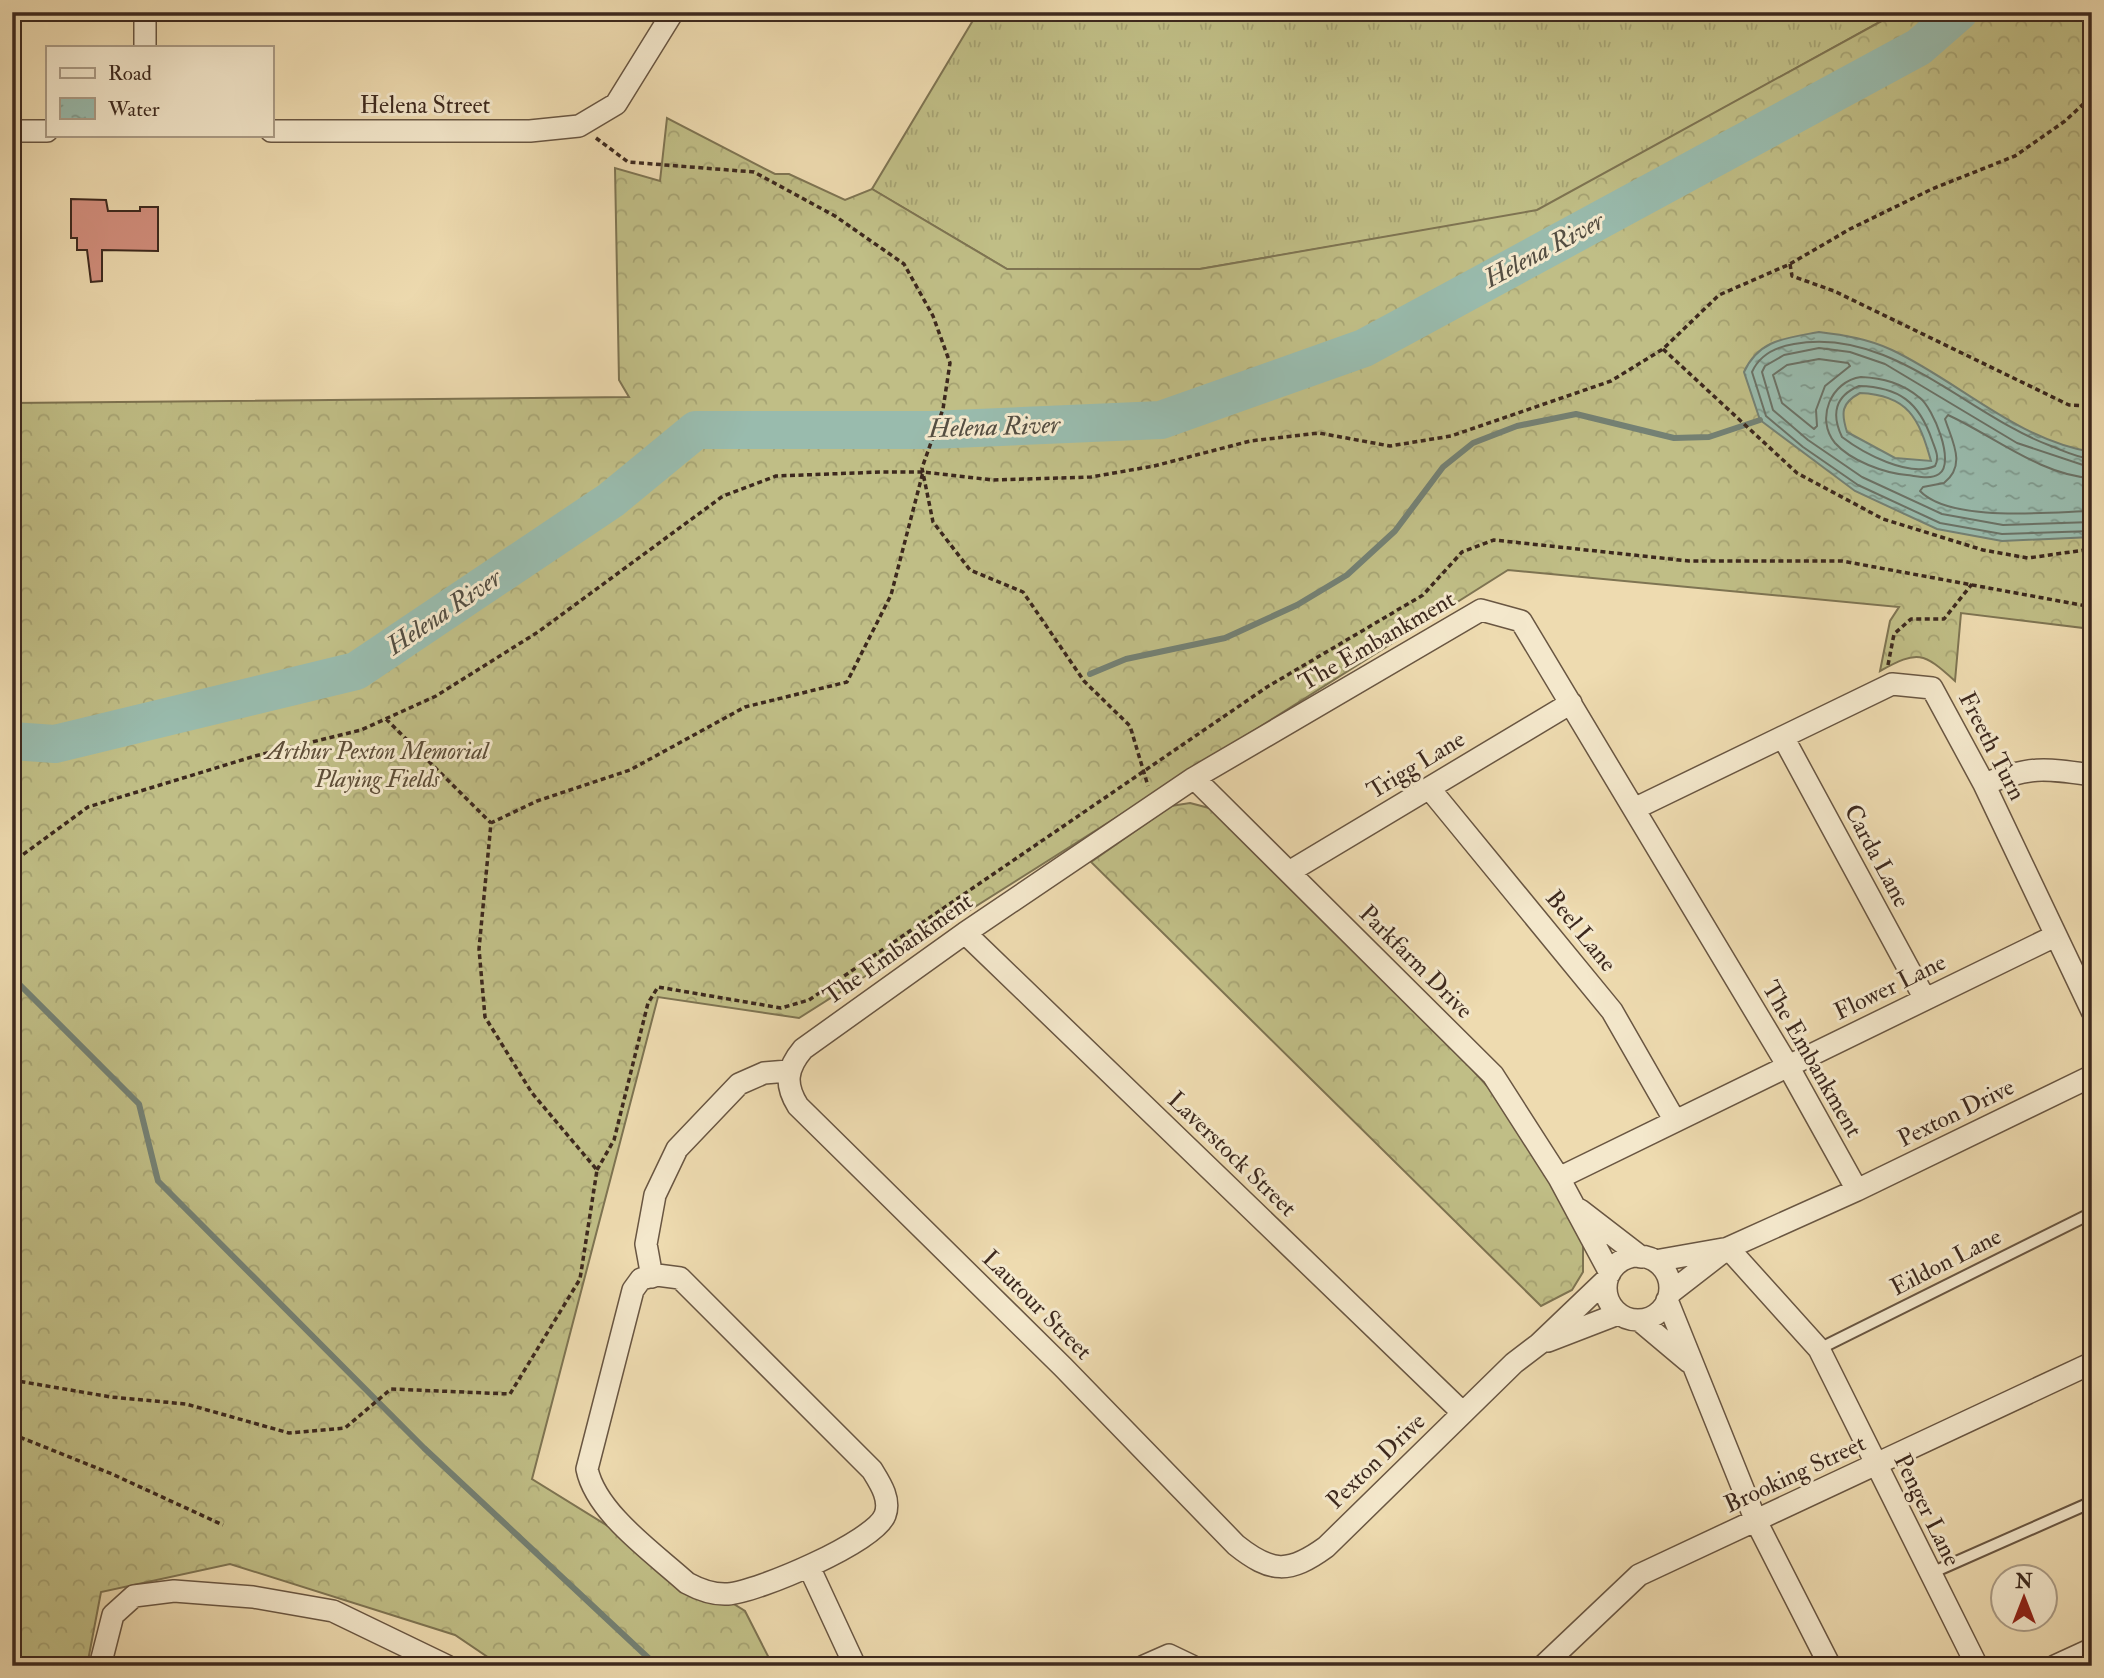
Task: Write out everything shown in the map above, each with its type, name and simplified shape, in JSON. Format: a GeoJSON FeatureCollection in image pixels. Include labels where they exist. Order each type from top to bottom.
{"type":"FeatureCollection","features":[{"type":"Feature","properties":{"kind":"street"},"geometry":{"type":"LineString","coordinates":[[145,12],[145,46]]}},
{"type":"Feature","properties":{"kind":"street"},"geometry":{"type":"LineString","coordinates":[[579,126],[616,104],[673,12]]}},
{"type":"Feature","properties":{"kind":"street","name":"Helena Street"},"geometry":{"type":"LineString","coordinates":[[273,131],[530,131],[579,126]]}},
{"type":"Feature","properties":{"kind":"street"},"geometry":{"type":"LineString","coordinates":[[12,131],[46,131]]}},
{"type":"Feature","properties":{"kind":"street","name":"The Embankment"},"geometry":{"type":"LineString","coordinates":[[788,1071],[803,1049],[965,933],[1194,778],[1481,610],[1521,621],[1788,1066],[1857,1190]]}},
{"type":"Feature","properties":{"kind":"street"},"geometry":{"type":"LineString","coordinates":[[1634,809],[1892,684]]}},
{"type":"Feature","properties":{"kind":"street","name":"Freeth Turn"},"geometry":{"type":"LineString","coordinates":[[1892,684],[1932,688],[1984,784],[2092,1011]]}},
{"type":"Feature","properties":{"kind":"street","name":"Trigg Lane"},"geometry":{"type":"LineString","coordinates":[[1289,873],[1571,703]]}},
{"type":"Feature","properties":{"kind":"street","name":"Carda Lane"},"geometry":{"type":"LineString","coordinates":[[1783,737],[1925,999]]}},
{"type":"Feature","properties":{"kind":"street"},"geometry":{"type":"LineString","coordinates":[[1984,784],[2019,771],[2040,767],[2092,775]]}},
{"type":"Feature","properties":{"kind":"street","name":"Parkfarm Drive"},"geometry":{"type":"LineString","coordinates":[[1194,778],[1493,1076],[1573,1204],[1608,1276],[1609,1302],[1618,1314],[1639,1320],[1691,1364]]}},
{"type":"Feature","properties":{"kind":"street","name":"Beel Lane"},"geometry":{"type":"LineString","coordinates":[[1429,788],[1612,1011],[1675,1121]]}},
{"type":"Feature","properties":{"kind":"street","name":"Laverstock Street"},"geometry":{"type":"LineString","coordinates":[[965,933],[1463,1413]]}},
{"type":"Feature","properties":{"kind":"street","name":"Flower Lane"},"geometry":{"type":"LineString","coordinates":[[1559,1178],[2055,936]]}},
{"type":"Feature","properties":{"kind":"street"},"geometry":{"type":"LineString","coordinates":[[652,1277],[646,1244],[655,1195],[677,1149],[738,1083],[764,1073],[788,1071]]}},
{"type":"Feature","properties":{"kind":"street","name":"Lautour Street"},"geometry":{"type":"LineString","coordinates":[[788,1071],[789,1085],[798,1106],[1063,1367],[1236,1545]]}},
{"type":"Feature","properties":{"kind":"street","name":"Pexton Drive"},"geometry":{"type":"LineString","coordinates":[[1668,1297],[1728,1248],[1857,1190],[2092,1076]]}},
{"type":"Feature","properties":{"kind":"street","name":"Parkfarm Drive"},"geometry":{"type":"LineString","coordinates":[[1573,1204],[1648,1259],[1668,1279],[1668,1297],[1691,1364],[1756,1521],[1830,1666]]}},
{"type":"Feature","properties":{"kind":"street","name":"Pexton Drive"},"geometry":{"type":"LineString","coordinates":[[1648,1259],[1728,1248]]}},
{"type":"Feature","properties":{"kind":"street","name":"Penger Lane"},"geometry":{"type":"LineString","coordinates":[[1728,1248],[1819,1349],[1929,1574],[1977,1665]]}},
{"type":"Feature","properties":{"kind":"street"},"geometry":{"type":"LineString","coordinates":[[1608,1276],[1620,1262],[1648,1259]]}},
{"type":"Feature","properties":{"kind":"street","name":"Pexton Drive"},"geometry":{"type":"LineString","coordinates":[[1236,1545],[1256,1561],[1273,1567],[1294,1566],[1310,1559],[1326,1547],[1514,1363],[1539,1344],[1608,1276]]}},
{"type":"Feature","properties":{"kind":"street"},"geometry":{"type":"LineString","coordinates":[[680,1278],[872,1470],[881,1485],[887,1502],[885,1516],[877,1527],[810,1569],[729,1594],[702,1591],[687,1583],[604,1506],[591,1485],[587,1469],[633,1290],[641,1279],[680,1278]]}},
{"type":"Feature","properties":{"kind":"street"},"geometry":{"type":"LineString","coordinates":[[1639,1320],[1659,1312],[1668,1297]]}},
{"type":"Feature","properties":{"kind":"street","name":"Pexton Drive"},"geometry":{"type":"LineString","coordinates":[[1539,1344],[1618,1314]]}},
{"type":"Feature","properties":{"kind":"street","name":"Brooking Street"},"geometry":{"type":"LineString","coordinates":[[1543,1666],[1639,1575],[2092,1363]]}},
{"type":"Feature","properties":{"kind":"street"},"geometry":{"type":"LineString","coordinates":[[810,1569],[855,1666]]}},
{"type":"Feature","properties":{"kind":"street"},"geometry":{"type":"LineString","coordinates":[[100,1666],[113,1615],[134,1596],[174,1591],[253,1597],[333,1611],[447,1666]]}},
{"type":"Feature","properties":{"kind":"street"},"geometry":{"type":"LineString","coordinates":[[2056,1666],[2092,1649]]}},
{"type":"Feature","properties":{"kind":"street"},"geometry":{"type":"LineString","coordinates":[[1144,1666],[1169,1655],[1192,1666]]}},
{"type":"Feature","properties":{"kind":"lane","name":"Eildon Lane"},"geometry":{"type":"LineString","coordinates":[[1819,1349],[2092,1213]]}},
{"type":"Feature","properties":{"kind":"lane"},"geometry":{"type":"LineString","coordinates":[[1929,1574],[2092,1502]]}},
{"type":"Feature","properties":{"kind":"path"},"geometry":{"type":"LineString","coordinates":[[12,867],[22,856],[88,807],[255,756],[361,730],[436,696],[538,632],[723,496],[776,476],[923,472],[993,480],[1091,477],[1154,466],[1250,441],[1319,433],[1390,446],[1451,436],[1611,381],[1663,349],[1718,295],[1790,264],[1850,229],[1920,195],[2015,156],[2065,121],[2092,96]]}},
{"type":"Feature","properties":{"kind":"path"},"geometry":{"type":"LineString","coordinates":[[491,823],[537,802],[630,771],[745,707],[847,682],[891,595],[923,472],[943,409],[950,363],[933,316],[904,264],[835,216],[754,172],[628,162],[579,126]]}},
{"type":"Feature","properties":{"kind":"path"},"geometry":{"type":"LineString","coordinates":[[1790,264],[1792,276],[1834,291],[2069,405],[2092,406]]}},
{"type":"Feature","properties":{"kind":"path"},"geometry":{"type":"LineString","coordinates":[[1663,349],[1735,419],[1797,473],[1883,519],[1983,550],[2028,558],[2092,549]]}},
{"type":"Feature","properties":{"kind":"path"},"geometry":{"type":"LineString","coordinates":[[923,472],[933,522],[970,570],[1023,592],[1084,681],[1130,726],[1156,804]]}},
{"type":"Feature","properties":{"kind":"path"},"geometry":{"type":"LineString","coordinates":[[1892,684],[1888,664],[1894,634],[1911,619],[1944,619],[1973,584]]}},
{"type":"Feature","properties":{"kind":"path"},"geometry":{"type":"LineString","coordinates":[[386,719],[491,823]]}},
{"type":"Feature","properties":{"kind":"path"},"geometry":{"type":"LineString","coordinates":[[12,1381],[111,1397],[186,1404],[289,1433],[345,1428],[391,1389],[510,1394],[580,1279],[597,1170],[532,1093],[485,1017],[479,949],[491,823]]}},
{"type":"Feature","properties":{"kind":"path"},"geometry":{"type":"LineString","coordinates":[[12,1434],[112,1474],[223,1525]]}},
{"type":"Feature","properties":{"kind":"green space"},"geometry":{"type":"Polygon","coordinates":[[[978,12],[1898,12],[1537,211],[1200,269],[1007,269],[872,189],[978,12]]]}},
{"type":"Feature","properties":{"kind":"green space","name":"Arthur Pexton Memorial Playing Fields"},"geometry":{"type":"Polygon","coordinates":[[[1898,12],[2092,12],[2092,629],[1961,613],[1955,681],[1935,664],[1920,657],[1903,660],[1880,671],[1890,621],[1899,607],[1508,570],[799,1018],[658,997],[532,1479],[745,1611],[773,1666],[501,1666],[455,1635],[230,1564],[101,1592],[87,1666],[12,1666],[12,403],[629,397],[619,380],[615,168],[660,181],[667,118],[775,174],[789,174],[845,200],[872,189],[1007,269],[1200,269],[1537,210],[1898,12]]]}},
{"type":"Feature","properties":{"kind":"green space"},"geometry":{"type":"Polygon","coordinates":[[[1190,803],[1209,808],[1498,1098],[1564,1204],[1583,1242],[1583,1272],[1572,1290],[1541,1306],[1091,862],[1171,806],[1190,803]]]}},
{"type":"Feature","properties":{"kind":"water"},"geometry":{"type":"Polygon","coordinates":[[[1819,332],[1883,346],[1916,363],[2013,423],[2065,445],[2092,452],[2092,537],[2002,541],[1937,529],[1855,491],[1760,420],[1744,372],[1750,361],[1766,346],[1775,342],[1819,332]],[[1860,393],[1849,401],[1843,414],[1847,432],[1895,458],[1931,461],[1922,433],[1909,412],[1890,398],[1860,393]]]}},
{"type":"Feature","properties":{"kind":"building"},"geometry":{"type":"Polygon","coordinates":[[[71,199],[106,200],[108,211],[140,211],[140,207],[158,207],[158,251],[102,250],[102,281],[91,282],[87,250],[77,250],[77,238],[71,238],[71,199]]]}},
{"type":"Feature","properties":{"kind":"waterway","name":"Helena River"},"geometry":{"type":"LineString","coordinates":[[12,741],[55,744],[356,671],[611,500],[696,430],[931,430],[1161,420],[1364,348],[1919,47],[1959,12]]}},
{"type":"Feature","properties":{"kind":"waterway"},"geometry":{"type":"LineString","coordinates":[[1090,674],[1126,659],[1225,638],[1297,605],[1347,575],[1395,531],[1443,467],[1473,443],[1517,426],[1576,414],[1674,438],[1709,437],[1760,420]]}},
{"type":"Feature","properties":{"kind":"waterway"},"geometry":{"type":"LineString","coordinates":[[12,977],[139,1104],[158,1181],[424,1448],[657,1666]]}}]}
